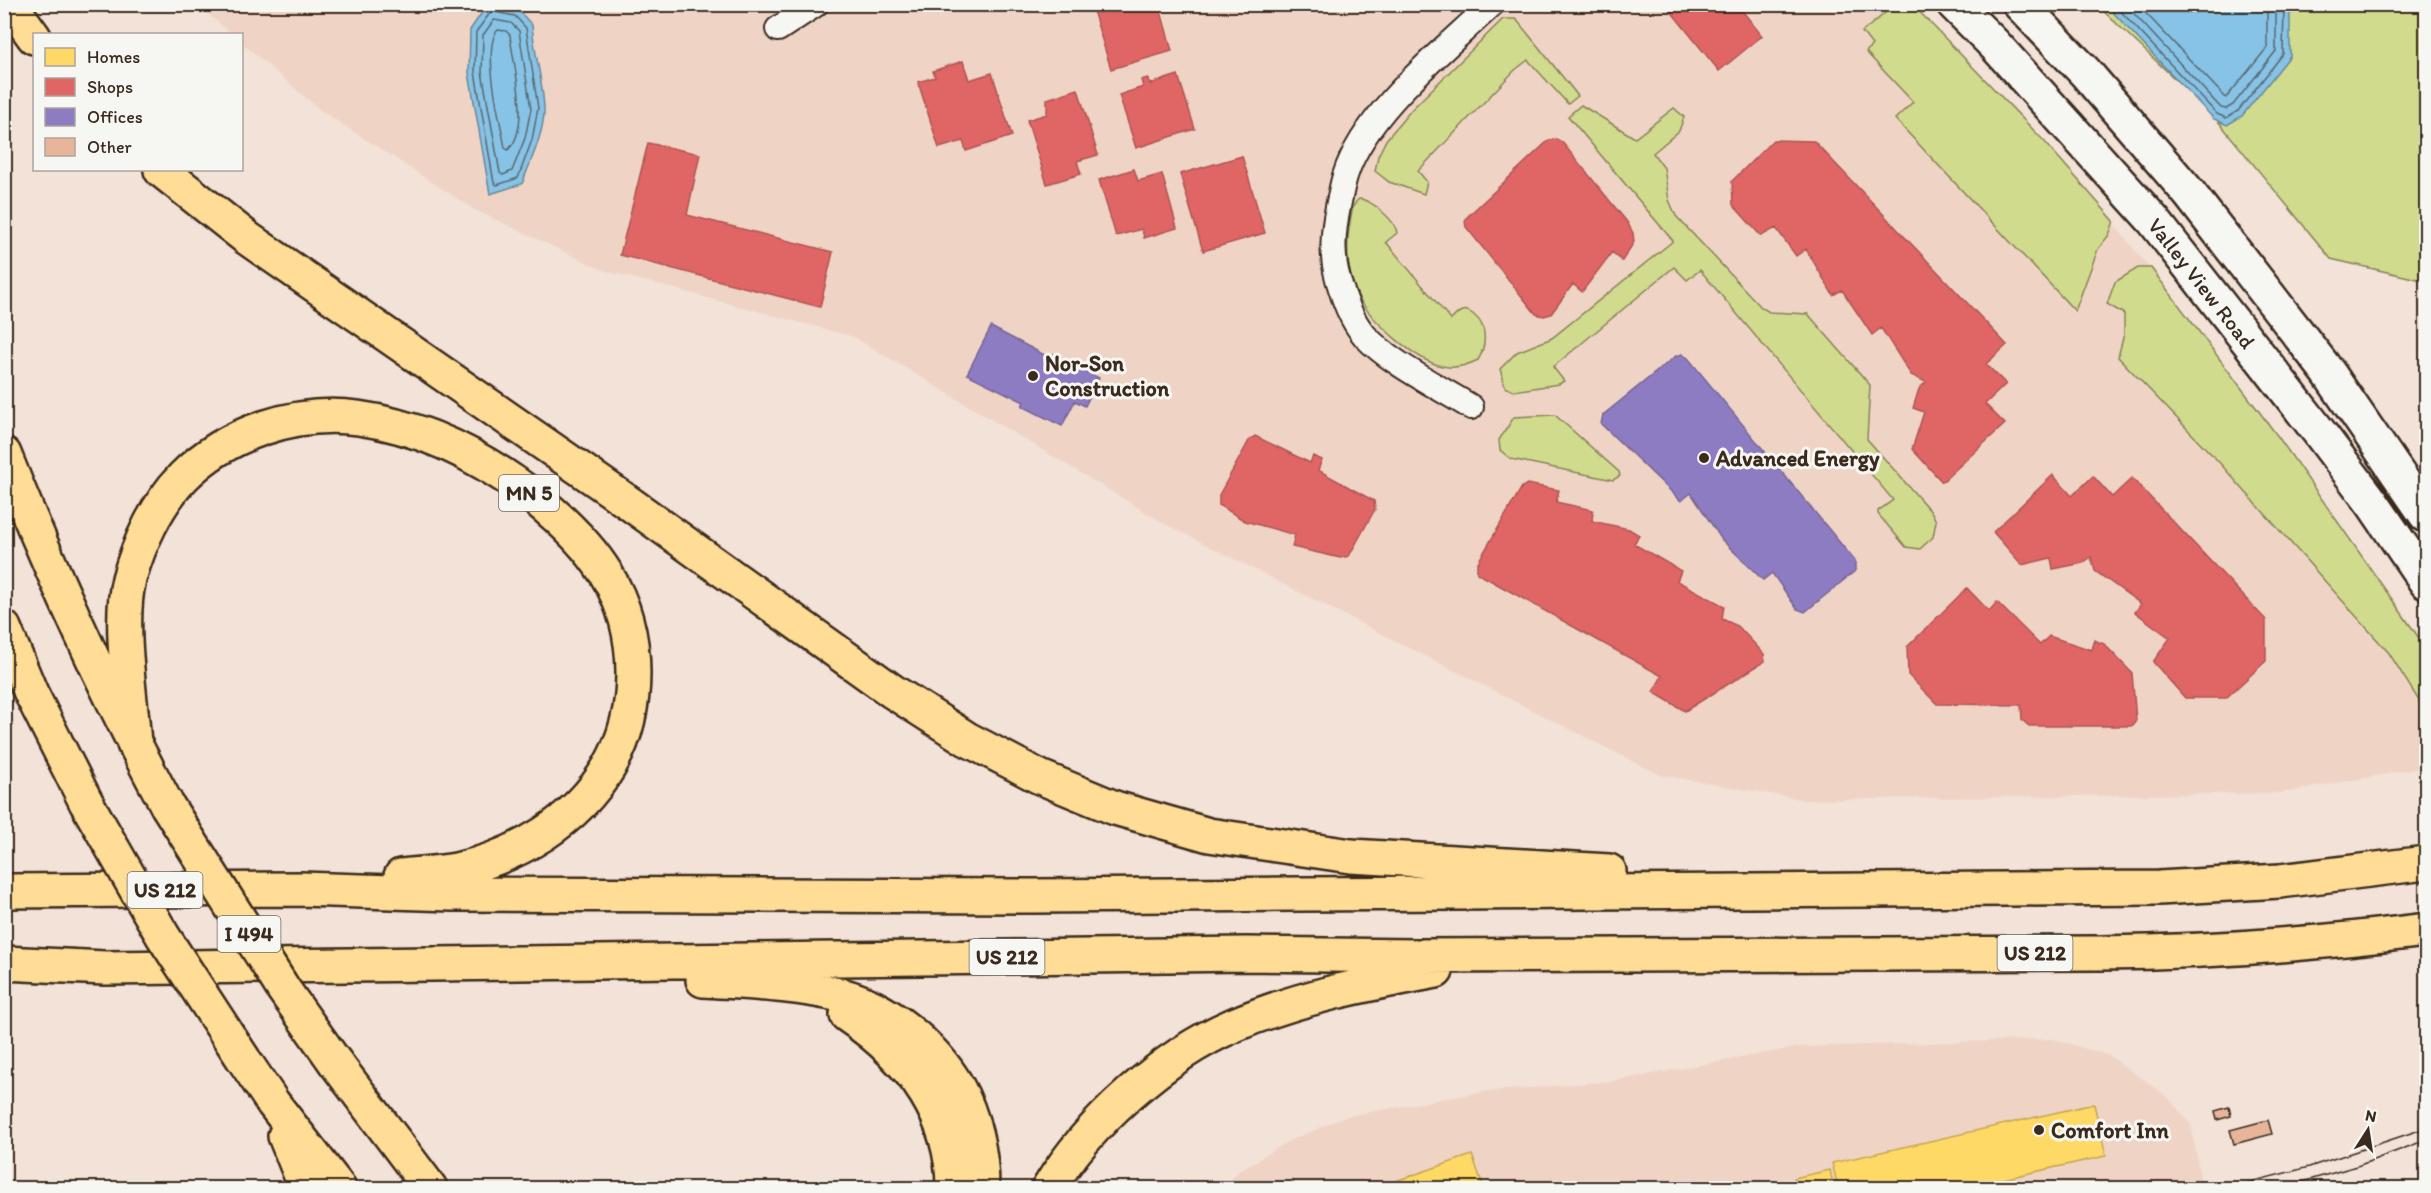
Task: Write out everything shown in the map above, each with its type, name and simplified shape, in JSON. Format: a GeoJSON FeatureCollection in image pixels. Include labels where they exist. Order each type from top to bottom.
{"type":"FeatureCollection","features":[{"type":"Feature","properties":{"kind":"highway"},"geometry":{"type":"LineString","coordinates":[[10,4],[33,36]]}},
{"type":"Feature","properties":{"kind":"highway"},"geometry":{"type":"LineString","coordinates":[[162,171],[247,238],[615,493],[892,691],[967,739],[1040,777],[1115,807],[1209,835],[1280,847],[1351,856],[1889,890]]}},
{"type":"Feature","properties":{"kind":"highway","name":"MN 5"},"geometry":{"type":"LineString","coordinates":[[134,744],[125,628],[128,582],[140,544],[160,507],[184,476],[221,447],[260,428],[306,418],[356,418],[404,427],[458,449],[511,479],[560,519],[596,557],[620,600],[633,644],[633,698],[628,718],[620,748],[597,787],[558,825],[510,852],[456,870],[301,889]]}},
{"type":"Feature","properties":{"kind":"highway","name":"I 494"},"geometry":{"type":"LineString","coordinates":[[4,454],[46,558],[134,744],[167,805],[285,990],[334,1062],[421,1176]]}},
{"type":"Feature","properties":{"kind":"highway"},"geometry":{"type":"LineString","coordinates":[[4,627],[31,693],[86,802],[163,936],[273,1103],[339,1188]]}},
{"type":"Feature","properties":{"kind":"highway"},"geometry":{"type":"LineString","coordinates":[[4,660],[31,693]]}},
{"type":"Feature","properties":{"kind":"highway","name":"US 212"},"geometry":{"type":"LineString","coordinates":[[13,890],[301,889],[452,894],[1022,896],[2159,888],[2280,881],[2427,863]]}},
{"type":"Feature","properties":{"kind":"highway","name":"US 212"},"geometry":{"type":"LineString","coordinates":[[4,963],[105,968],[1235,954],[1642,955],[2194,952],[2274,947],[2427,930]]}},
{"type":"Feature","properties":{"kind":"highway"},"geometry":{"type":"LineString","coordinates":[[1049,1188],[1060,1170],[1097,1125],[1136,1088],[1183,1054],[1232,1026],[1290,1004],[1355,986],[1446,970],[1642,955]]}},
{"type":"Feature","properties":{"kind":"highway"},"geometry":{"type":"LineString","coordinates":[[371,965],[780,985],[842,995],[879,1011],[920,1042],[936,1058],[957,1086],[969,1115],[977,1144],[982,1188]]}},
{"type":"Feature","properties":{"kind":"highway"},"geometry":{"type":"LineString","coordinates":[[4,987],[105,968]]}},
{"type":"Feature","properties":{"kind":"highway"},"geometry":{"type":"LineString","coordinates":[[780,985],[839,1009],[874,1034],[901,1059],[921,1085],[940,1119],[948,1149],[953,1188]]}},
{"type":"Feature","properties":{"kind":"highway"},"geometry":{"type":"LineString","coordinates":[[273,1103],[306,1188]]}},
{"type":"Feature","properties":{"kind":"highway"},"geometry":{"type":"LineString","coordinates":[[421,1176],[438,1188]]}},
{"type":"Feature","properties":{"kind":"main road","name":"Valley View Road"},"geometry":{"type":"LineString","coordinates":[[1954,4],[1995,45],[2154,221],[2333,450],[2427,582]]}},
{"type":"Feature","properties":{"kind":"main road","name":"Valley View Road"},"geometry":{"type":"LineString","coordinates":[[2020,4],[2085,72],[2189,193],[2328,372],[2427,515]]}},
{"type":"Feature","properties":{"kind":"street"},"geometry":{"type":"LineString","coordinates":[[778,29],[816,4]]}},
{"type":"Feature","properties":{"kind":"street"},"geometry":{"type":"LineString","coordinates":[[1471,408],[1391,357],[1366,336],[1352,318],[1334,264],[1333,229],[1346,175],[1367,134],[1397,95],[1492,4]]}},
{"type":"Feature","properties":{"kind":"shaded area"},"geometry":{"type":"Polygon","coordinates":[[[197,5],[1913,5],[2044,141],[2205,337],[2426,644],[2426,767],[2281,793],[1806,800],[1660,775],[1167,525],[854,337],[603,270],[475,210],[320,110],[243,44],[243,33],[231,33],[197,5]]]}},
{"type":"Feature","properties":{"kind":"shaded area"},"geometry":{"type":"Polygon","coordinates":[[[2053,1039],[2110,1056],[2168,1097],[2191,1125],[2202,1188],[1223,1188],[1240,1170],[1289,1141],[1347,1116],[1482,1092],[1613,1081],[1800,1047],[2053,1039]]]}},
{"type":"Feature","properties":{"kind":"green space"},"geometry":{"type":"Polygon","coordinates":[[[1895,5],[1913,5],[2044,141],[2114,221],[2109,235],[2098,249],[2075,311],[1895,119],[1913,102],[1866,52],[1872,45],[1862,32],[1895,5]]]}},
{"type":"Feature","properties":{"kind":"green space"},"geometry":{"type":"Polygon","coordinates":[[[2097,5],[2426,5],[2426,281],[2331,259],[2213,115],[2097,5]]]}},
{"type":"Feature","properties":{"kind":"green space"},"geometry":{"type":"Polygon","coordinates":[[[1503,19],[1516,19],[1578,96],[1568,104],[1528,60],[1515,70],[1418,171],[1427,182],[1424,194],[1389,182],[1375,171],[1378,156],[1386,140],[1412,109],[1503,19]]]}},
{"type":"Feature","properties":{"kind":"green space"},"geometry":{"type":"Polygon","coordinates":[[[1581,105],[1635,138],[1674,108],[1684,117],[1679,131],[1653,153],[1664,168],[1669,200],[1676,216],[1761,307],[1769,312],[1808,314],[1870,385],[1867,439],[1932,513],[1936,521],[1933,537],[1920,549],[1906,547],[1878,514],[1878,511],[1893,500],[1700,270],[1687,280],[1674,267],[1553,367],[1564,381],[1559,384],[1513,391],[1505,387],[1500,369],[1517,352],[1552,338],[1673,241],[1568,116],[1581,105]]]}},
{"type":"Feature","properties":{"kind":"green space"},"geometry":{"type":"Polygon","coordinates":[[[1359,199],[1370,203],[1388,217],[1397,233],[1386,242],[1451,320],[1465,311],[1479,321],[1484,337],[1483,349],[1478,360],[1456,367],[1431,363],[1395,338],[1364,306],[1352,280],[1348,255],[1352,212],[1359,199]]]}},
{"type":"Feature","properties":{"kind":"green space"},"geometry":{"type":"Polygon","coordinates":[[[2138,268],[2151,268],[2279,438],[2426,648],[2426,712],[2389,653],[2217,460],[2118,357],[2124,334],[2124,314],[2107,304],[2115,282],[2138,268]]]}},
{"type":"Feature","properties":{"kind":"green space"},"geometry":{"type":"Polygon","coordinates":[[[1555,415],[1619,472],[1620,476],[1613,480],[1511,459],[1500,450],[1499,440],[1514,417],[1555,415]]]}},
{"type":"Feature","properties":{"kind":"water"},"geometry":{"type":"Polygon","coordinates":[[[487,5],[518,10],[532,25],[544,108],[540,136],[522,184],[490,194],[469,73],[470,30],[487,5]]]}},
{"type":"Feature","properties":{"kind":"water"},"geometry":{"type":"Polygon","coordinates":[[[2106,5],[2290,5],[2290,56],[2242,116],[2227,125],[2214,119],[2106,5]]]}},
{"type":"Feature","properties":{"kind":"building: Homes","name":"Comfort Inn"},"geometry":{"type":"Polygon","coordinates":[[[2094,1104],[2106,1156],[1963,1188],[1797,1188],[1794,1178],[1830,1170],[1833,1184],[1837,1183],[1832,1163],[2094,1104]]]}},
{"type":"Feature","properties":{"kind":"building: Homes"},"geometry":{"type":"Polygon","coordinates":[[[1472,1155],[1484,1188],[1375,1188],[1472,1155]]]}},
{"type":"Feature","properties":{"kind":"building: Shops"},"geometry":{"type":"Polygon","coordinates":[[[1091,4],[1159,4],[1172,51],[1111,69],[1091,4]]]}},
{"type":"Feature","properties":{"kind":"building: Shops"},"geometry":{"type":"Polygon","coordinates":[[[1665,4],[1737,4],[1762,36],[1719,71],[1665,4]]]}},
{"type":"Feature","properties":{"kind":"building: Shops"},"geometry":{"type":"Polygon","coordinates":[[[963,61],[969,80],[992,73],[1012,136],[966,151],[963,141],[939,148],[918,82],[935,77],[933,71],[963,61]]]}},
{"type":"Feature","properties":{"kind":"building: Shops"},"geometry":{"type":"Polygon","coordinates":[[[1178,75],[1195,129],[1136,148],[1119,95],[1143,87],[1141,80],[1148,78],[1150,84],[1178,75]]]}},
{"type":"Feature","properties":{"kind":"building: Shops"},"geometry":{"type":"Polygon","coordinates":[[[1078,89],[1098,155],[1077,161],[1081,174],[1047,184],[1027,120],[1047,114],[1047,99],[1078,89]]]}},
{"type":"Feature","properties":{"kind":"building: Shops"},"geometry":{"type":"Polygon","coordinates":[[[1556,139],[1562,142],[1627,222],[1633,233],[1634,242],[1622,261],[1612,252],[1582,292],[1573,284],[1551,314],[1544,316],[1536,314],[1466,227],[1465,221],[1549,140],[1556,139]]]}},
{"type":"Feature","properties":{"kind":"building: Shops"},"geometry":{"type":"Polygon","coordinates":[[[1773,140],[1814,141],[2007,345],[1986,364],[2006,384],[1985,404],[2005,424],[1942,482],[1912,449],[1924,412],[1913,408],[1919,389],[1926,382],[1911,375],[1881,328],[1872,335],[1842,290],[1833,295],[1806,249],[1796,256],[1776,228],[1761,236],[1733,205],[1732,181],[1773,140]]]}},
{"type":"Feature","properties":{"kind":"building: Shops"},"geometry":{"type":"Polygon","coordinates":[[[648,143],[700,154],[687,215],[833,252],[820,307],[620,255],[648,143]]]}},
{"type":"Feature","properties":{"kind":"building: Shops"},"geometry":{"type":"Polygon","coordinates":[[[1242,156],[1265,233],[1203,251],[1180,174],[1242,156]]]}},
{"type":"Feature","properties":{"kind":"building: Shops"},"geometry":{"type":"Polygon","coordinates":[[[1134,169],[1138,181],[1162,174],[1177,228],[1144,238],[1142,229],[1116,236],[1099,180],[1134,169]]]}},
{"type":"Feature","properties":{"kind":"building: Shops"},"geometry":{"type":"Polygon","coordinates":[[[1255,436],[1310,463],[1313,456],[1322,460],[1318,470],[1374,501],[1375,509],[1349,556],[1340,558],[1292,547],[1295,535],[1245,521],[1219,505],[1219,495],[1250,439],[1255,436]]]}},
{"type":"Feature","properties":{"kind":"building: Shops"},"geometry":{"type":"Polygon","coordinates":[[[2053,475],[2072,496],[2093,476],[2112,497],[2132,478],[2266,620],[2266,661],[2226,698],[2185,698],[2153,662],[2170,638],[2135,612],[2141,604],[2095,571],[2091,557],[2083,563],[2053,569],[2051,558],[2022,565],[1993,532],[2053,475]]]}},
{"type":"Feature","properties":{"kind":"building: Shops"},"geometry":{"type":"Polygon","coordinates":[[[1527,484],[1559,490],[1556,502],[1593,510],[1592,521],[1629,529],[1639,535],[1634,544],[1681,571],[1677,581],[1724,606],[1722,619],[1738,626],[1764,654],[1765,661],[1685,711],[1653,692],[1662,676],[1477,573],[1477,564],[1522,487],[1527,484]]]}},
{"type":"Feature","properties":{"kind":"building: Shops"},"geometry":{"type":"Polygon","coordinates":[[[1967,588],[1989,611],[1997,602],[2040,645],[2049,636],[2092,650],[2094,640],[2104,644],[2132,673],[2136,720],[2134,724],[2131,726],[2029,726],[2022,720],[2021,705],[1937,704],[1908,675],[1907,647],[1967,588]]]}},
{"type":"Feature","properties":{"kind":"building: Offices","name":"Nor-Son Construction"},"geometry":{"type":"Polygon","coordinates":[[[991,327],[1050,358],[1053,354],[1099,378],[1085,406],[1075,401],[1062,426],[1022,406],[1024,402],[967,374],[991,327]]]}},
{"type":"Feature","properties":{"kind":"building: Offices","name":"Advanced Energy"},"geometry":{"type":"Polygon","coordinates":[[[1682,354],[1688,358],[1855,561],[1855,571],[1805,612],[1797,609],[1772,573],[1763,580],[1722,540],[1691,493],[1681,501],[1601,424],[1603,415],[1676,356],[1682,354]]]}},
{"type":"Feature","properties":{"kind":"building: Other"},"geometry":{"type":"Polygon","coordinates":[[[2229,1107],[2231,1116],[2217,1120],[2215,1111],[2229,1107]]]}},
{"type":"Feature","properties":{"kind":"building: Other"},"geometry":{"type":"Polygon","coordinates":[[[2268,1120],[2272,1134],[2234,1144],[2230,1130],[2268,1120]]]}},
{"type":"Feature","properties":{"kind":"tram line"},"geometry":{"type":"LineString","coordinates":[[2227,1188],[2309,1167],[2426,1128]]}},
{"type":"Feature","properties":{"kind":"tram line"},"geometry":{"type":"LineString","coordinates":[[2282,1188],[2360,1165],[2426,1140]]}},
{"type":"Feature","properties":{"kind":"place","name":"Nor-Son Construction"},"geometry":{"type":"Point","coordinates":[1033,376]}},
{"type":"Feature","properties":{"kind":"place","name":"Advanced Energy"},"geometry":{"type":"Point","coordinates":[1704,458]}},
{"type":"Feature","properties":{"kind":"place","name":"Comfort Inn"},"geometry":{"type":"Point","coordinates":[2039,1130]}}]}
